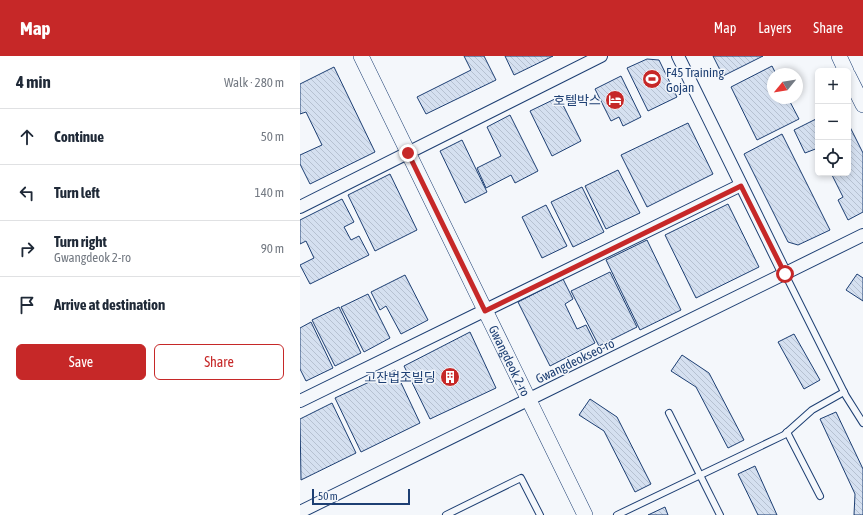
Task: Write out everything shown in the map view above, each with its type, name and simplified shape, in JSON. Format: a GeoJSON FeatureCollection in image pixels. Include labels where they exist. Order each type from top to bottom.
{"type":"FeatureCollection","features":[{"type":"Feature","properties":{"kind":"street","name":"Gwangdeok 2-ro"},"geometry":{"type":"LineString","coordinates":[[361,56],[585,515]]}},
{"type":"Feature","properties":{"kind":"street"},"geometry":{"type":"LineString","coordinates":[[300,207],[601,56]]}},
{"type":"Feature","properties":{"kind":"street"},"geometry":{"type":"LineString","coordinates":[[678,56],[785,274]]}},
{"type":"Feature","properties":{"kind":"street"},"geometry":{"type":"LineString","coordinates":[[839,56],[845,68]]}},
{"type":"Feature","properties":{"kind":"street"},"geometry":{"type":"LineString","coordinates":[[851,80],[863,105]]}},
{"type":"Feature","properties":{"kind":"street"},"geometry":{"type":"LineString","coordinates":[[300,401],[741,186]]}},
{"type":"Feature","properties":{"kind":"street","name":"Gwangdeokseo-ro"},"geometry":{"type":"LineString","coordinates":[[300,512],[863,235]]}},
{"type":"Feature","properties":{"kind":"lane"},"geometry":{"type":"LineString","coordinates":[[785,274],[844,392],[863,423]]}},
{"type":"Feature","properties":{"kind":"lane"},"geometry":{"type":"LineString","coordinates":[[617,515],[700,476],[787,432],[812,410],[844,392]]}},
{"type":"Feature","properties":{"kind":"lane"},"geometry":{"type":"LineString","coordinates":[[669,413],[720,515]]}},
{"type":"Feature","properties":{"kind":"lane"},"geometry":{"type":"LineString","coordinates":[[787,432],[820,496]]}},
{"type":"Feature","properties":{"kind":"lane"},"geometry":{"type":"LineString","coordinates":[[446,515],[521,478],[540,515]]}},
{"type":"Feature","properties":{"kind":"building"},"geometry":{"type":"Polygon","coordinates":[[[464,56],[484,56],[496,80],[426,114],[417,97],[471,70],[464,56]]]}},
{"type":"Feature","properties":{"kind":"building"},"geometry":{"type":"Polygon","coordinates":[[[505,56],[553,56],[514,75],[505,56]]]}},
{"type":"Feature","properties":{"kind":"building"},"geometry":{"type":"Polygon","coordinates":[[[713,56],[763,56],[723,76],[713,56]]]}},
{"type":"Feature","properties":{"kind":"building"},"geometry":{"type":"Polygon","coordinates":[[[647,59],[659,60],[677,97],[648,111],[627,68],[647,59]]]}},
{"type":"Feature","properties":{"kind":"building"},"geometry":{"type":"Polygon","coordinates":[[[334,67],[375,152],[310,184],[300,164],[300,155],[322,145],[306,112],[300,114],[300,84],[334,67]]]}},
{"type":"Feature","properties":{"kind":"building"},"geometry":{"type":"Polygon","coordinates":[[[767,69],[767,104],[791,104],[799,119],[757,140],[731,87],[767,69]]]}},
{"type":"Feature","properties":{"kind":"building"},"geometry":{"type":"Polygon","coordinates":[[[621,76],[641,117],[623,126],[619,117],[611,121],[595,89],[621,76]]]}},
{"type":"Feature","properties":{"kind":"building"},"geometry":{"type":"Polygon","coordinates":[[[559,97],[581,141],[552,156],[530,111],[559,97]]]}},
{"type":"Feature","properties":{"kind":"building"},"geometry":{"type":"Polygon","coordinates":[[[510,115],[538,171],[515,183],[511,175],[486,188],[477,168],[501,156],[487,127],[510,115]]]}},
{"type":"Feature","properties":{"kind":"building"},"geometry":{"type":"Polygon","coordinates":[[[815,120],[815,149],[805,153],[794,130],[815,120]]]}},
{"type":"Feature","properties":{"kind":"building"},"geometry":{"type":"Polygon","coordinates":[[[688,123],[713,174],[647,207],[621,155],[688,123]]]}},
{"type":"Feature","properties":{"kind":"building"},"geometry":{"type":"Polygon","coordinates":[[[851,129],[863,153],[863,212],[848,220],[838,200],[843,197],[832,176],[851,176],[851,129]]]}},
{"type":"Feature","properties":{"kind":"building"},"geometry":{"type":"Polygon","coordinates":[[[782,134],[830,230],[798,245],[788,242],[744,154],[782,134]]]}},
{"type":"Feature","properties":{"kind":"building"},"geometry":{"type":"Polygon","coordinates":[[[462,140],[487,192],[465,203],[440,151],[462,140]]]}},
{"type":"Feature","properties":{"kind":"building"},"geometry":{"type":"Polygon","coordinates":[[[618,170],[640,213],[606,229],[585,186],[618,170]]]}},
{"type":"Feature","properties":{"kind":"building"},"geometry":{"type":"Polygon","coordinates":[[[390,174],[417,230],[375,251],[348,195],[390,174]]]}},
{"type":"Feature","properties":{"kind":"building"},"geometry":{"type":"Polygon","coordinates":[[[582,187],[604,232],[573,247],[551,202],[582,187]]]}},
{"type":"Feature","properties":{"kind":"building"},"geometry":{"type":"Polygon","coordinates":[[[342,199],[354,222],[344,227],[351,240],[359,236],[369,255],[310,284],[300,265],[314,258],[306,241],[300,244],[300,220],[342,199]]]}},
{"type":"Feature","properties":{"kind":"building"},"geometry":{"type":"Polygon","coordinates":[[[728,204],[759,267],[696,298],[665,235],[728,204]]]}},
{"type":"Feature","properties":{"kind":"building"},"geometry":{"type":"Polygon","coordinates":[[[546,205],[567,246],[542,258],[522,217],[546,205]]]}},
{"type":"Feature","properties":{"kind":"building"},"geometry":{"type":"Polygon","coordinates":[[[647,240],[681,310],[640,330],[606,260],[647,240]]]}},
{"type":"Feature","properties":{"kind":"building"},"geometry":{"type":"Polygon","coordinates":[[[610,272],[637,327],[599,346],[571,291],[610,272]]]}},
{"type":"Feature","properties":{"kind":"building"},"geometry":{"type":"Polygon","coordinates":[[[857,274],[863,278],[863,301],[846,290],[857,274]]]}},
{"type":"Feature","properties":{"kind":"building"},"geometry":{"type":"Polygon","coordinates":[[[405,275],[428,320],[401,334],[386,306],[380,310],[371,292],[405,275]]]}},
{"type":"Feature","properties":{"kind":"building"},"geometry":{"type":"Polygon","coordinates":[[[563,279],[573,299],[565,304],[577,329],[586,325],[595,343],[550,366],[518,302],[563,279]]]}},
{"type":"Feature","properties":{"kind":"building"},"geometry":{"type":"Polygon","coordinates":[[[368,294],[390,338],[364,352],[341,307],[368,294]]]}},
{"type":"Feature","properties":{"kind":"building"},"geometry":{"type":"Polygon","coordinates":[[[339,307],[361,353],[335,366],[312,320],[339,307]]]}},
{"type":"Feature","properties":{"kind":"building"},"geometry":{"type":"Polygon","coordinates":[[[311,322],[333,368],[306,381],[300,369],[300,328],[311,322]]]}},
{"type":"Feature","properties":{"kind":"building","name":"고잔법조빌딩"},"geometry":{"type":"Polygon","coordinates":[[[470,332],[496,388],[430,419],[404,366],[470,332]]]}},
{"type":"Feature","properties":{"kind":"building"},"geometry":{"type":"Polygon","coordinates":[[[794,334],[820,380],[804,389],[778,342],[794,334]]]}},
{"type":"Feature","properties":{"kind":"building"},"geometry":{"type":"Polygon","coordinates":[[[682,355],[709,373],[744,440],[728,448],[696,387],[671,371],[682,355]]]}},
{"type":"Feature","properties":{"kind":"building"},"geometry":{"type":"Polygon","coordinates":[[[395,370],[420,423],[361,452],[335,398],[395,370]]]}},
{"type":"Feature","properties":{"kind":"building"},"geometry":{"type":"Polygon","coordinates":[[[590,399],[617,417],[651,484],[635,492],[604,431],[579,415],[590,399]]]}},
{"type":"Feature","properties":{"kind":"building"},"geometry":{"type":"Polygon","coordinates":[[[332,403],[356,453],[301,480],[300,419],[332,403]]]}},
{"type":"Feature","properties":{"kind":"building"},"geometry":{"type":"Polygon","coordinates":[[[836,412],[863,469],[863,515],[854,515],[855,494],[820,419],[836,412]]]}},
{"type":"Feature","properties":{"kind":"building"},"geometry":{"type":"Polygon","coordinates":[[[755,466],[777,515],[758,515],[738,474],[755,466]]]}},
{"type":"Feature","properties":{"kind":"building"},"geometry":{"type":"Polygon","coordinates":[[[665,507],[668,515],[648,515],[665,507]]]}},
{"type":"Feature","properties":{"kind":"place","name":"F45 Training Gojan"},"geometry":{"type":"Point","coordinates":[652,79]}},
{"type":"Feature","properties":{"kind":"place","name":"호텔박스"},"geometry":{"type":"Point","coordinates":[615,100]}},
{"type":"Feature","properties":{"kind":"place","name":"고잔법조빌딩"},"geometry":{"type":"Point","coordinates":[450,377]}},
{"type":"Feature","properties":{"kind":"route"},"geometry":{"type":"LineString","coordinates":[[408,153],[485,311],[741,186],[785,274]]}}]}
